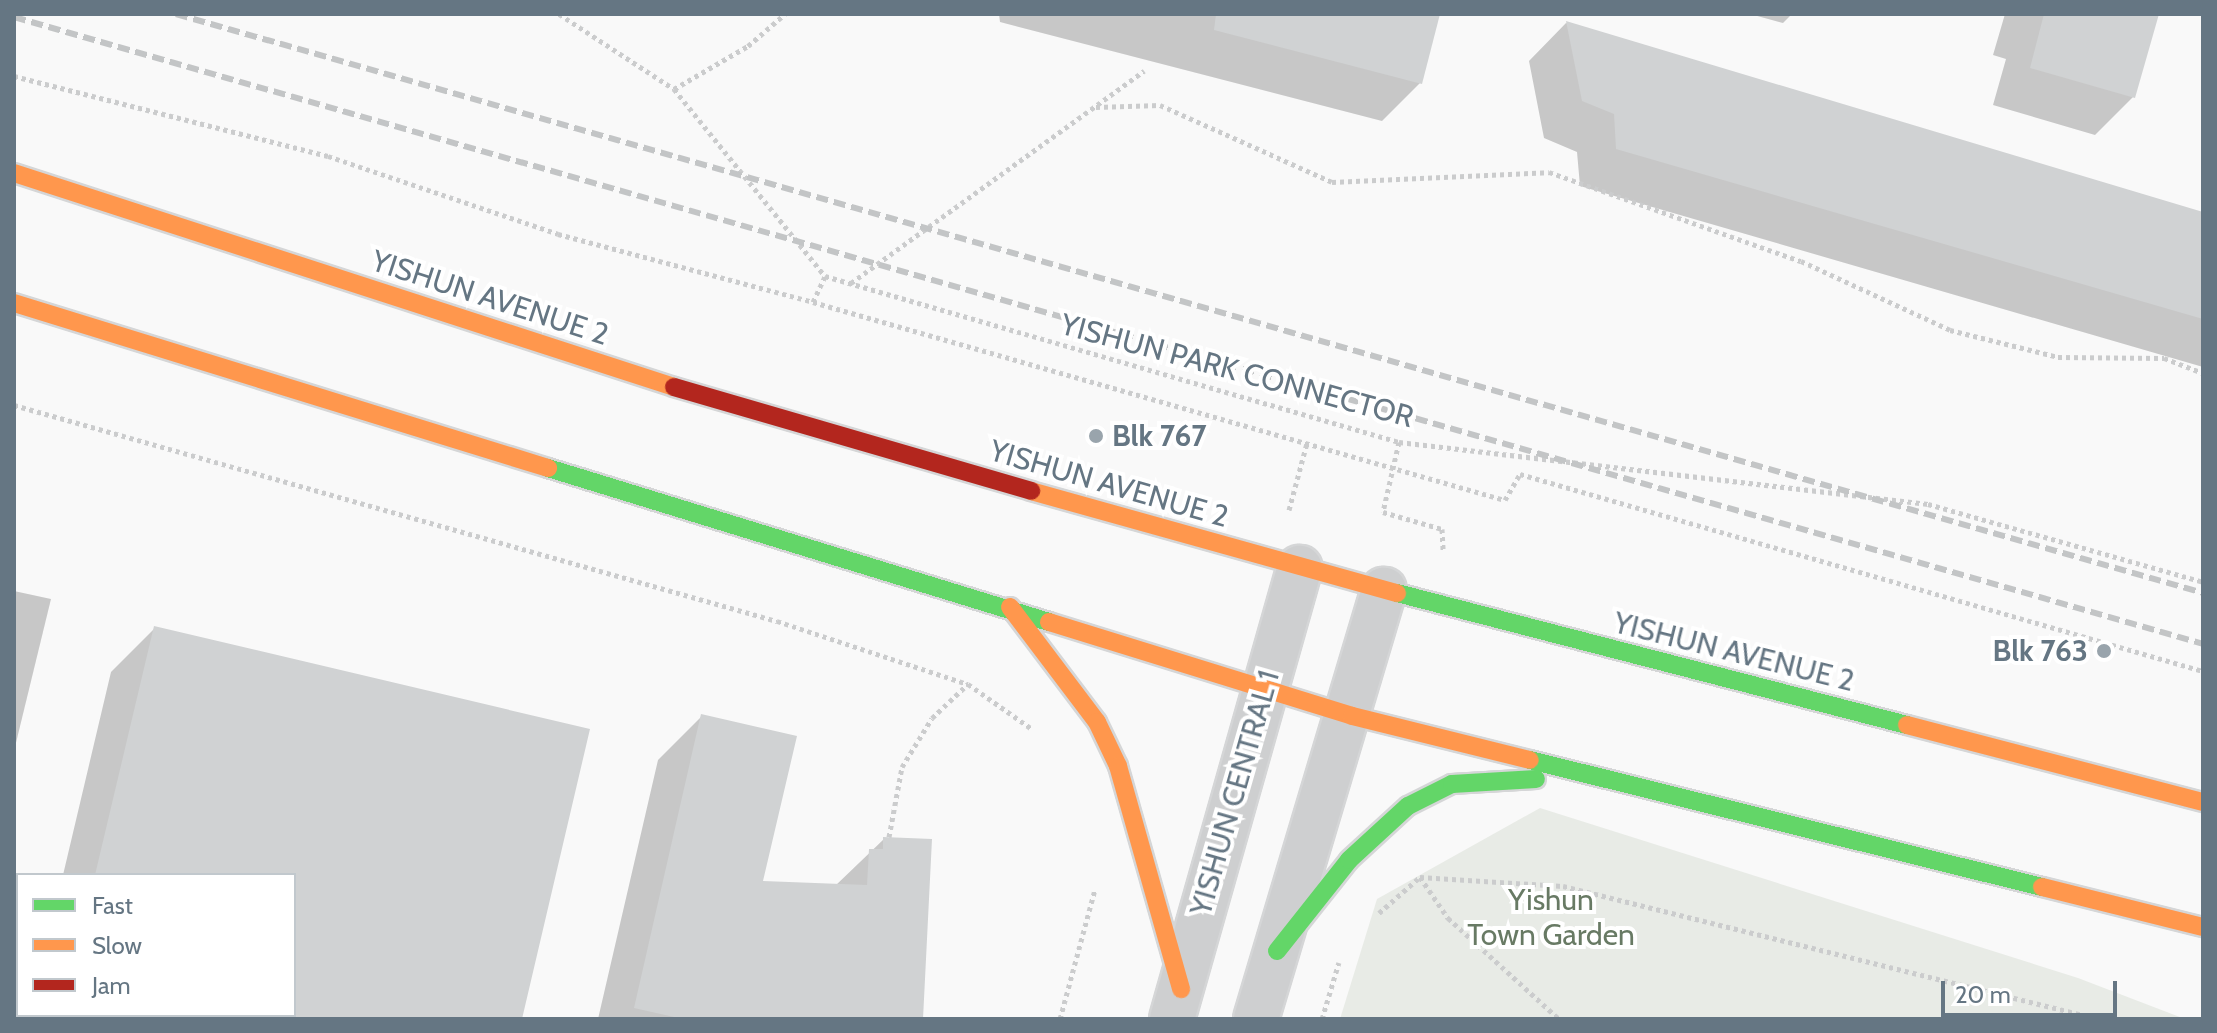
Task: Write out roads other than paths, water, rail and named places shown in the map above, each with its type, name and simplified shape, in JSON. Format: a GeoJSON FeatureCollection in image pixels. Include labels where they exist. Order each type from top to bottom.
{"type":"FeatureCollection","features":[{"type":"Feature","properties":{"kind":"main road","name":"YISHUN AVENUE 2"},"geometry":{"type":"LineString","coordinates":[[14,173],[698,395],[1434,604],[2203,802]]}},
{"type":"Feature","properties":{"kind":"main road"},"geometry":{"type":"LineString","coordinates":[[14,303],[1010,607],[1352,716],[1603,783],[2203,927]]}},
{"type":"Feature","properties":{"kind":"main road"},"geometry":{"type":"LineString","coordinates":[[1010,607],[1097,722],[1118,766],[1176,1004]]}},
{"type":"Feature","properties":{"kind":"main road"},"geometry":{"type":"LineString","coordinates":[[1277,951],[1372,836],[1427,795],[1498,777],[1603,783]]}},
{"type":"Feature","properties":{"kind":"street","name":"YISHUN CENTRAL 1"},"geometry":{"type":"LineString","coordinates":[[1176,1004],[1264,689],[1287,564]]}},
{"type":"Feature","properties":{"kind":"street"},"geometry":{"type":"LineString","coordinates":[[1256,1019],[1352,716],[1384,590]]}},
{"type":"Feature","properties":{"kind":"railway"},"geometry":{"type":"LineString","coordinates":[[176,14],[2203,593]]}},
{"type":"Feature","properties":{"kind":"railway"},"geometry":{"type":"LineString","coordinates":[[14,17],[2203,644]]}},
{"type":"Feature","properties":{"kind":"place","name":"Blk 767"},"geometry":{"type":"Point","coordinates":[1096,436]}},
{"type":"Feature","properties":{"kind":"place","name":"Blk 763"},"geometry":{"type":"Point","coordinates":[2104,651]}},
{"type":"Feature","properties":{"kind":"park label","name":"Yishun Town Garden"},"geometry":{"type":"Point","coordinates":[1551,917]}}]}
